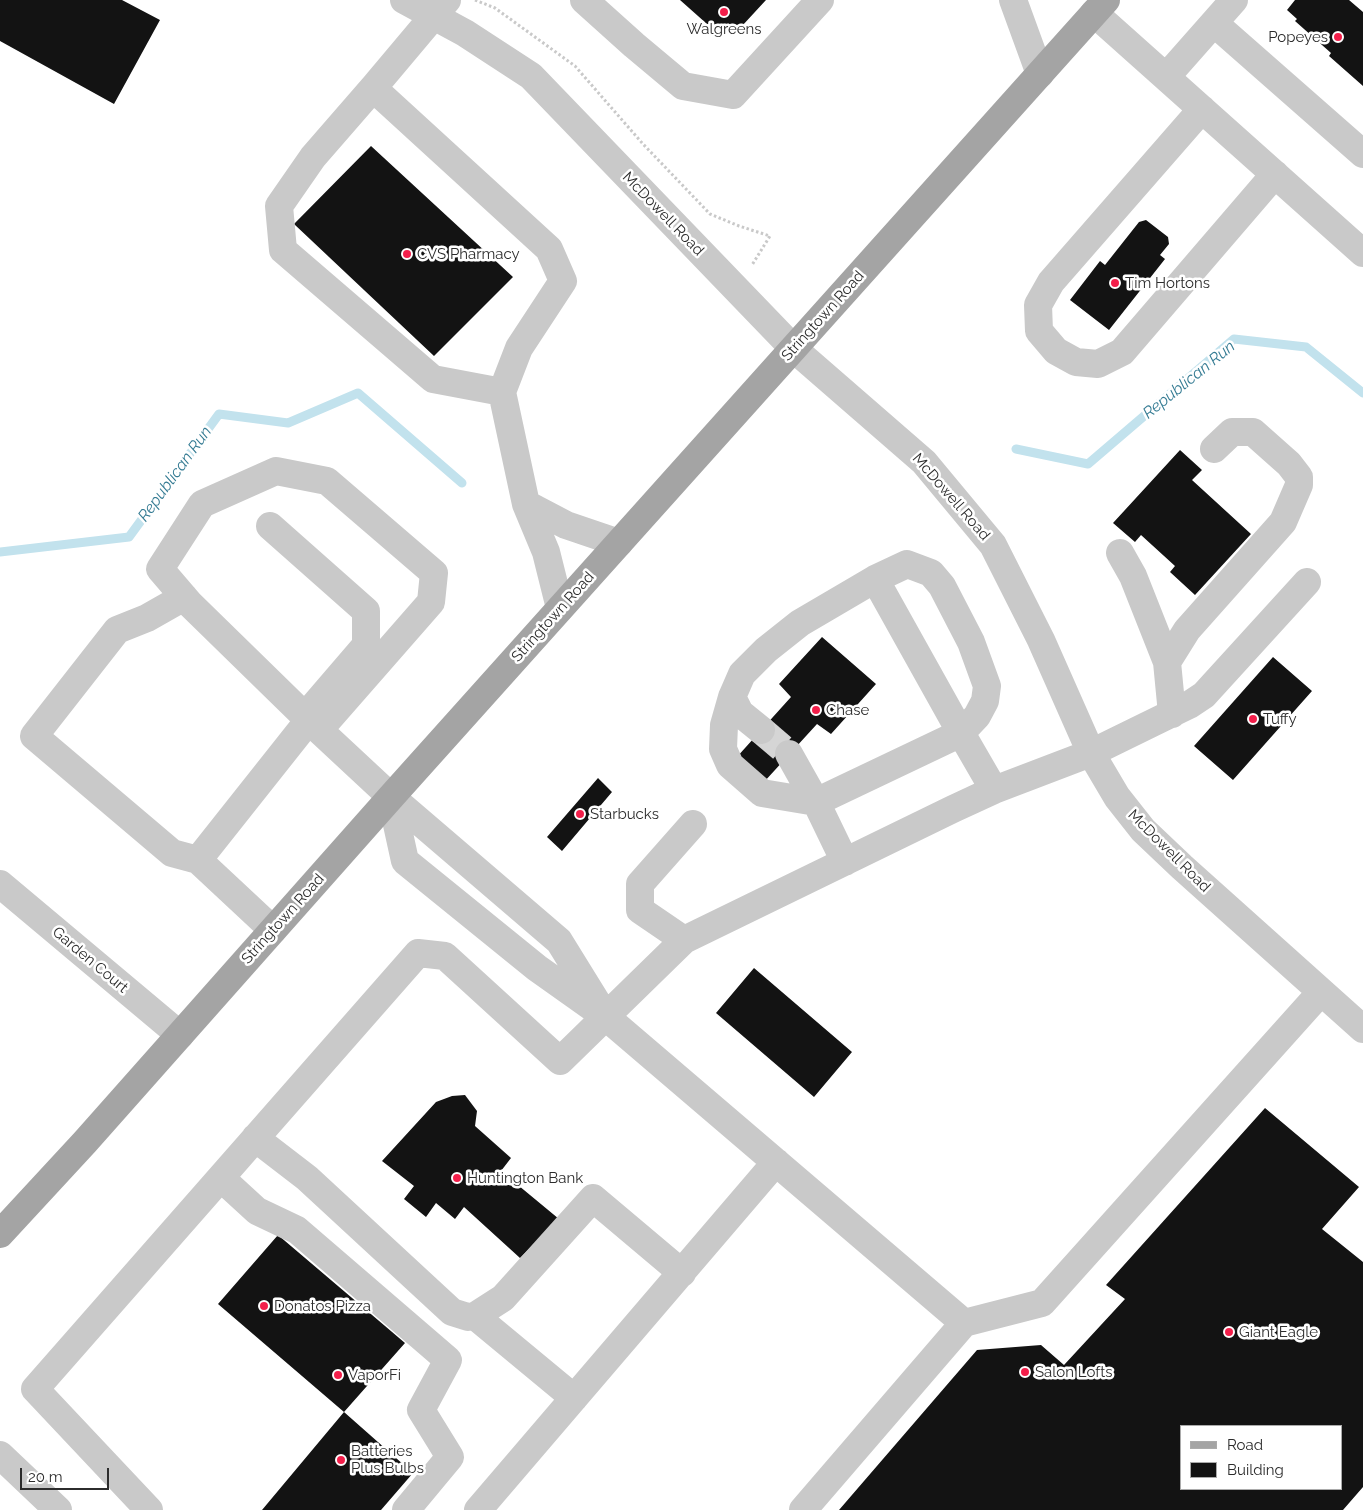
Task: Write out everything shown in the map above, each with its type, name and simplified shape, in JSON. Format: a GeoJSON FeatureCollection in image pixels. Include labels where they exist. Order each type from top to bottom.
{"type":"FeatureCollection","features":[{"type":"Feature","properties":{"kind":"main road","name":"Stringtown Road"},"geometry":{"type":"LineString","coordinates":[[0,1234],[1100,6]]}},
{"type":"Feature","properties":{"kind":"street","name":"McDowell Road"},"geometry":{"type":"LineString","coordinates":[[404,0],[441,8],[465,33],[531,76],[794,349],[924,462],[993,545],[1042,640],[1091,753],[1116,797],[1144,830],[1182,867],[1363,1029]]}},
{"type":"Feature","properties":{"kind":"street"},"geometry":{"type":"LineString","coordinates":[[584,0],[683,86],[733,95],[820,0]]}},
{"type":"Feature","properties":{"kind":"street"},"geometry":{"type":"LineString","coordinates":[[1013,0],[1040,74]]}},
{"type":"Feature","properties":{"kind":"street"},"geometry":{"type":"LineString","coordinates":[[1166,77],[1234,0]]}},
{"type":"Feature","properties":{"kind":"street"},"geometry":{"type":"LineString","coordinates":[[1100,6],[1166,77],[1363,253]]}},
{"type":"Feature","properties":{"kind":"street"},"geometry":{"type":"LineString","coordinates":[[441,8],[313,157],[279,206],[283,250],[433,379],[502,392]]}},
{"type":"Feature","properties":{"kind":"street"},"geometry":{"type":"LineString","coordinates":[[1214,23],[1363,154]]}},
{"type":"Feature","properties":{"kind":"street"},"geometry":{"type":"LineString","coordinates":[[373,88],[549,248],[563,281],[519,348],[502,392],[526,504],[546,552],[560,608]]}},
{"type":"Feature","properties":{"kind":"street"},"geometry":{"type":"LineString","coordinates":[[1202,109],[1051,282],[1038,305],[1039,331],[1056,351],[1076,362],[1098,364],[1122,352],[1275,174]]}},
{"type":"Feature","properties":{"kind":"street"},"geometry":{"type":"LineString","coordinates":[[1166,662],[1187,630],[1283,522],[1299,485],[1299,477],[1289,464],[1253,432],[1232,432],[1214,449]]}},
{"type":"Feature","properties":{"kind":"street"},"geometry":{"type":"LineString","coordinates":[[311,722],[431,602],[434,573],[327,481],[276,471],[202,504],[160,569],[184,597],[311,722],[391,797],[559,941],[606,1017]]}},
{"type":"Feature","properties":{"kind":"street"},"geometry":{"type":"LineString","coordinates":[[526,504],[566,526],[618,543]]}},
{"type":"Feature","properties":{"kind":"street"},"geometry":{"type":"LineString","coordinates":[[198,860],[311,722],[366,645],[366,611],[270,526]]}},
{"type":"Feature","properties":{"kind":"street"},"geometry":{"type":"LineString","coordinates":[[1120,553],[1133,576],[1166,662],[1172,714]]}},
{"type":"Feature","properties":{"kind":"street"},"geometry":{"type":"LineString","coordinates":[[907,564],[932,573],[942,586],[971,642],[987,686],[985,701],[977,716],[961,734],[816,802],[762,793],[730,765],[722,748],[724,725],[732,697],[742,674],[766,650],[800,623],[875,579],[907,564]]}},
{"type":"Feature","properties":{"kind":"street"},"geometry":{"type":"LineString","coordinates":[[875,579],[994,790]]}},
{"type":"Feature","properties":{"kind":"street"},"geometry":{"type":"LineString","coordinates":[[149,1510],[34,1389],[418,953],[445,956],[560,1060],[684,940],[994,790],[1091,753],[1172,714],[1204,695],[1307,582]]}},
{"type":"Feature","properties":{"kind":"street"},"geometry":{"type":"LineString","coordinates":[[184,597],[147,618],[117,630],[34,736],[172,853],[198,860],[273,930]]}},
{"type":"Feature","properties":{"kind":"street"},"geometry":{"type":"LineString","coordinates":[[732,697],[740,713],[762,730]]}},
{"type":"Feature","properties":{"kind":"street"},"geometry":{"type":"LineString","coordinates":[[789,754],[816,802],[845,862]]}},
{"type":"Feature","properties":{"kind":"street"},"geometry":{"type":"LineString","coordinates":[[391,797],[405,861],[537,968],[606,1017],[964,1323]]}},
{"type":"Feature","properties":{"kind":"street"},"geometry":{"type":"LineString","coordinates":[[684,940],[640,910],[640,884],[693,824]]}},
{"type":"Feature","properties":{"kind":"street","name":"Garden Court"},"geometry":{"type":"LineString","coordinates":[[0,884],[180,1035]]}},
{"type":"Feature","properties":{"kind":"street"},"geometry":{"type":"LineString","coordinates":[[803,1510],[964,1323],[1042,1303],[1322,992]]}},
{"type":"Feature","properties":{"kind":"street"},"geometry":{"type":"LineString","coordinates":[[255,1138],[307,1178],[452,1312],[468,1317],[475,1316],[502,1298],[593,1198],[682,1273]]}},
{"type":"Feature","properties":{"kind":"street"},"geometry":{"type":"LineString","coordinates":[[478,1510],[776,1162]]}},
{"type":"Feature","properties":{"kind":"street"},"geometry":{"type":"LineString","coordinates":[[221,1178],[258,1211],[297,1230],[448,1360],[421,1410],[450,1456],[406,1510]]}},
{"type":"Feature","properties":{"kind":"street"},"geometry":{"type":"LineString","coordinates":[[475,1316],[574,1398]]}},
{"type":"Feature","properties":{"kind":"street"},"geometry":{"type":"LineString","coordinates":[[0,1455],[58,1510]]}},
{"type":"Feature","properties":{"kind":"path"},"geometry":{"type":"LineString","coordinates":[[474,0],[495,8],[575,66],[642,144],[710,214],[770,236],[736,289]]}},
{"type":"Feature","properties":{"kind":"building"},"geometry":{"type":"Polygon","coordinates":[[[0,0],[122,0],[160,20],[114,104],[0,41],[0,0]]]}},
{"type":"Feature","properties":{"kind":"building","name":"Walgreens"},"geometry":{"type":"Polygon","coordinates":[[[680,0],[766,0],[742,26],[707,24],[680,0]]]}},
{"type":"Feature","properties":{"kind":"building","name":"Popeyes"},"geometry":{"type":"Polygon","coordinates":[[[1295,0],[1349,0],[1363,12],[1363,86],[1329,56],[1331,53],[1295,21],[1297,19],[1287,10],[1295,0]]]}},
{"type":"Feature","properties":{"kind":"building","name":"CVS Pharmacy"},"geometry":{"type":"Polygon","coordinates":[[[371,146],[513,277],[434,356],[294,224],[371,146]]]}},
{"type":"Feature","properties":{"kind":"building","name":"Tim Hortons"},"geometry":{"type":"Polygon","coordinates":[[[1146,220],[1168,237],[1169,244],[1160,255],[1165,259],[1109,330],[1070,300],[1100,261],[1105,265],[1139,222],[1146,220]]]}},
{"type":"Feature","properties":{"kind":"building"},"geometry":{"type":"Polygon","coordinates":[[[1180,450],[1202,470],[1192,480],[1251,534],[1195,595],[1170,572],[1175,566],[1141,535],[1135,542],[1113,523],[1180,450]]]}},
{"type":"Feature","properties":{"kind":"building","name":"Chase"},"geometry":{"type":"Polygon","coordinates":[[[822,637],[876,684],[831,734],[817,724],[764,782],[736,758],[791,697],[779,684],[822,637]]]}},
{"type":"Feature","properties":{"kind":"building","name":"Tuffy"},"geometry":{"type":"Polygon","coordinates":[[[1273,657],[1312,691],[1233,780],[1194,746],[1273,657]]]}},
{"type":"Feature","properties":{"kind":"building","name":"Starbucks"},"geometry":{"type":"Polygon","coordinates":[[[598,778],[612,792],[562,851],[547,837],[598,778]]]}},
{"type":"Feature","properties":{"kind":"building"},"geometry":{"type":"Polygon","coordinates":[[[754,968],[852,1052],[814,1097],[716,1013],[754,968]]]}},
{"type":"Feature","properties":{"kind":"building","name":"Huntington Bank"},"geometry":{"type":"Polygon","coordinates":[[[465,1095],[477,1111],[475,1126],[511,1158],[501,1171],[559,1219],[520,1258],[464,1207],[455,1219],[436,1203],[426,1217],[404,1199],[414,1186],[382,1161],[436,1102],[452,1096],[465,1095]]]}},
{"type":"Feature","properties":{"kind":"building","name":"Giant Eagle"},"geometry":{"type":"Polygon","coordinates":[[[1265,1108],[1359,1187],[1322,1229],[1363,1262],[1363,1487],[1343,1510],[839,1510],[977,1350],[1041,1345],[1064,1365],[1125,1299],[1106,1285],[1265,1108]]]}},
{"type":"Feature","properties":{"kind":"building"},"geometry":{"type":"Polygon","coordinates":[[[278,1235],[405,1343],[344,1412],[218,1304],[278,1235]]]}},
{"type":"Feature","properties":{"kind":"building"},"geometry":{"type":"Polygon","coordinates":[[[344,1412],[413,1473],[381,1510],[262,1510],[344,1412]]]}},
{"type":"Feature","properties":{"kind":"waterway","name":"Republican Run"},"geometry":{"type":"LineString","coordinates":[[1016,449],[1088,464],[1234,339],[1306,347],[1363,393]]}},
{"type":"Feature","properties":{"kind":"waterway","name":"Republican Run"},"geometry":{"type":"LineString","coordinates":[[0,552],[129,537],[219,414],[288,423],[358,393],[462,483]]}},
{"type":"Feature","properties":{"kind":"tunnel"},"geometry":{"type":"LineString","coordinates":[[761,730],[789,754]]}},
{"type":"Feature","properties":{"kind":"place","name":"Walgreens"},"geometry":{"type":"Point","coordinates":[724,12]}},
{"type":"Feature","properties":{"kind":"place","name":"Popeyes"},"geometry":{"type":"Point","coordinates":[1338,37]}},
{"type":"Feature","properties":{"kind":"place","name":"CVS Pharmacy"},"geometry":{"type":"Point","coordinates":[407,254]}},
{"type":"Feature","properties":{"kind":"place","name":"Tim Hortons"},"geometry":{"type":"Point","coordinates":[1115,283]}},
{"type":"Feature","properties":{"kind":"place","name":"Chase"},"geometry":{"type":"Point","coordinates":[816,710]}},
{"type":"Feature","properties":{"kind":"place","name":"Tuffy"},"geometry":{"type":"Point","coordinates":[1253,719]}},
{"type":"Feature","properties":{"kind":"place","name":"Starbucks"},"geometry":{"type":"Point","coordinates":[580,814]}},
{"type":"Feature","properties":{"kind":"place","name":"Huntington Bank"},"geometry":{"type":"Point","coordinates":[457,1178]}},
{"type":"Feature","properties":{"kind":"place","name":"Donatos Pizza"},"geometry":{"type":"Point","coordinates":[264,1306]}},
{"type":"Feature","properties":{"kind":"place","name":"Giant Eagle"},"geometry":{"type":"Point","coordinates":[1229,1332]}},
{"type":"Feature","properties":{"kind":"place","name":"Salon Lofts"},"geometry":{"type":"Point","coordinates":[1025,1372]}},
{"type":"Feature","properties":{"kind":"place","name":"VaporFi"},"geometry":{"type":"Point","coordinates":[338,1375]}},
{"type":"Feature","properties":{"kind":"place","name":"Batteries Plus Bulbs"},"geometry":{"type":"Point","coordinates":[341,1460]}}]}
